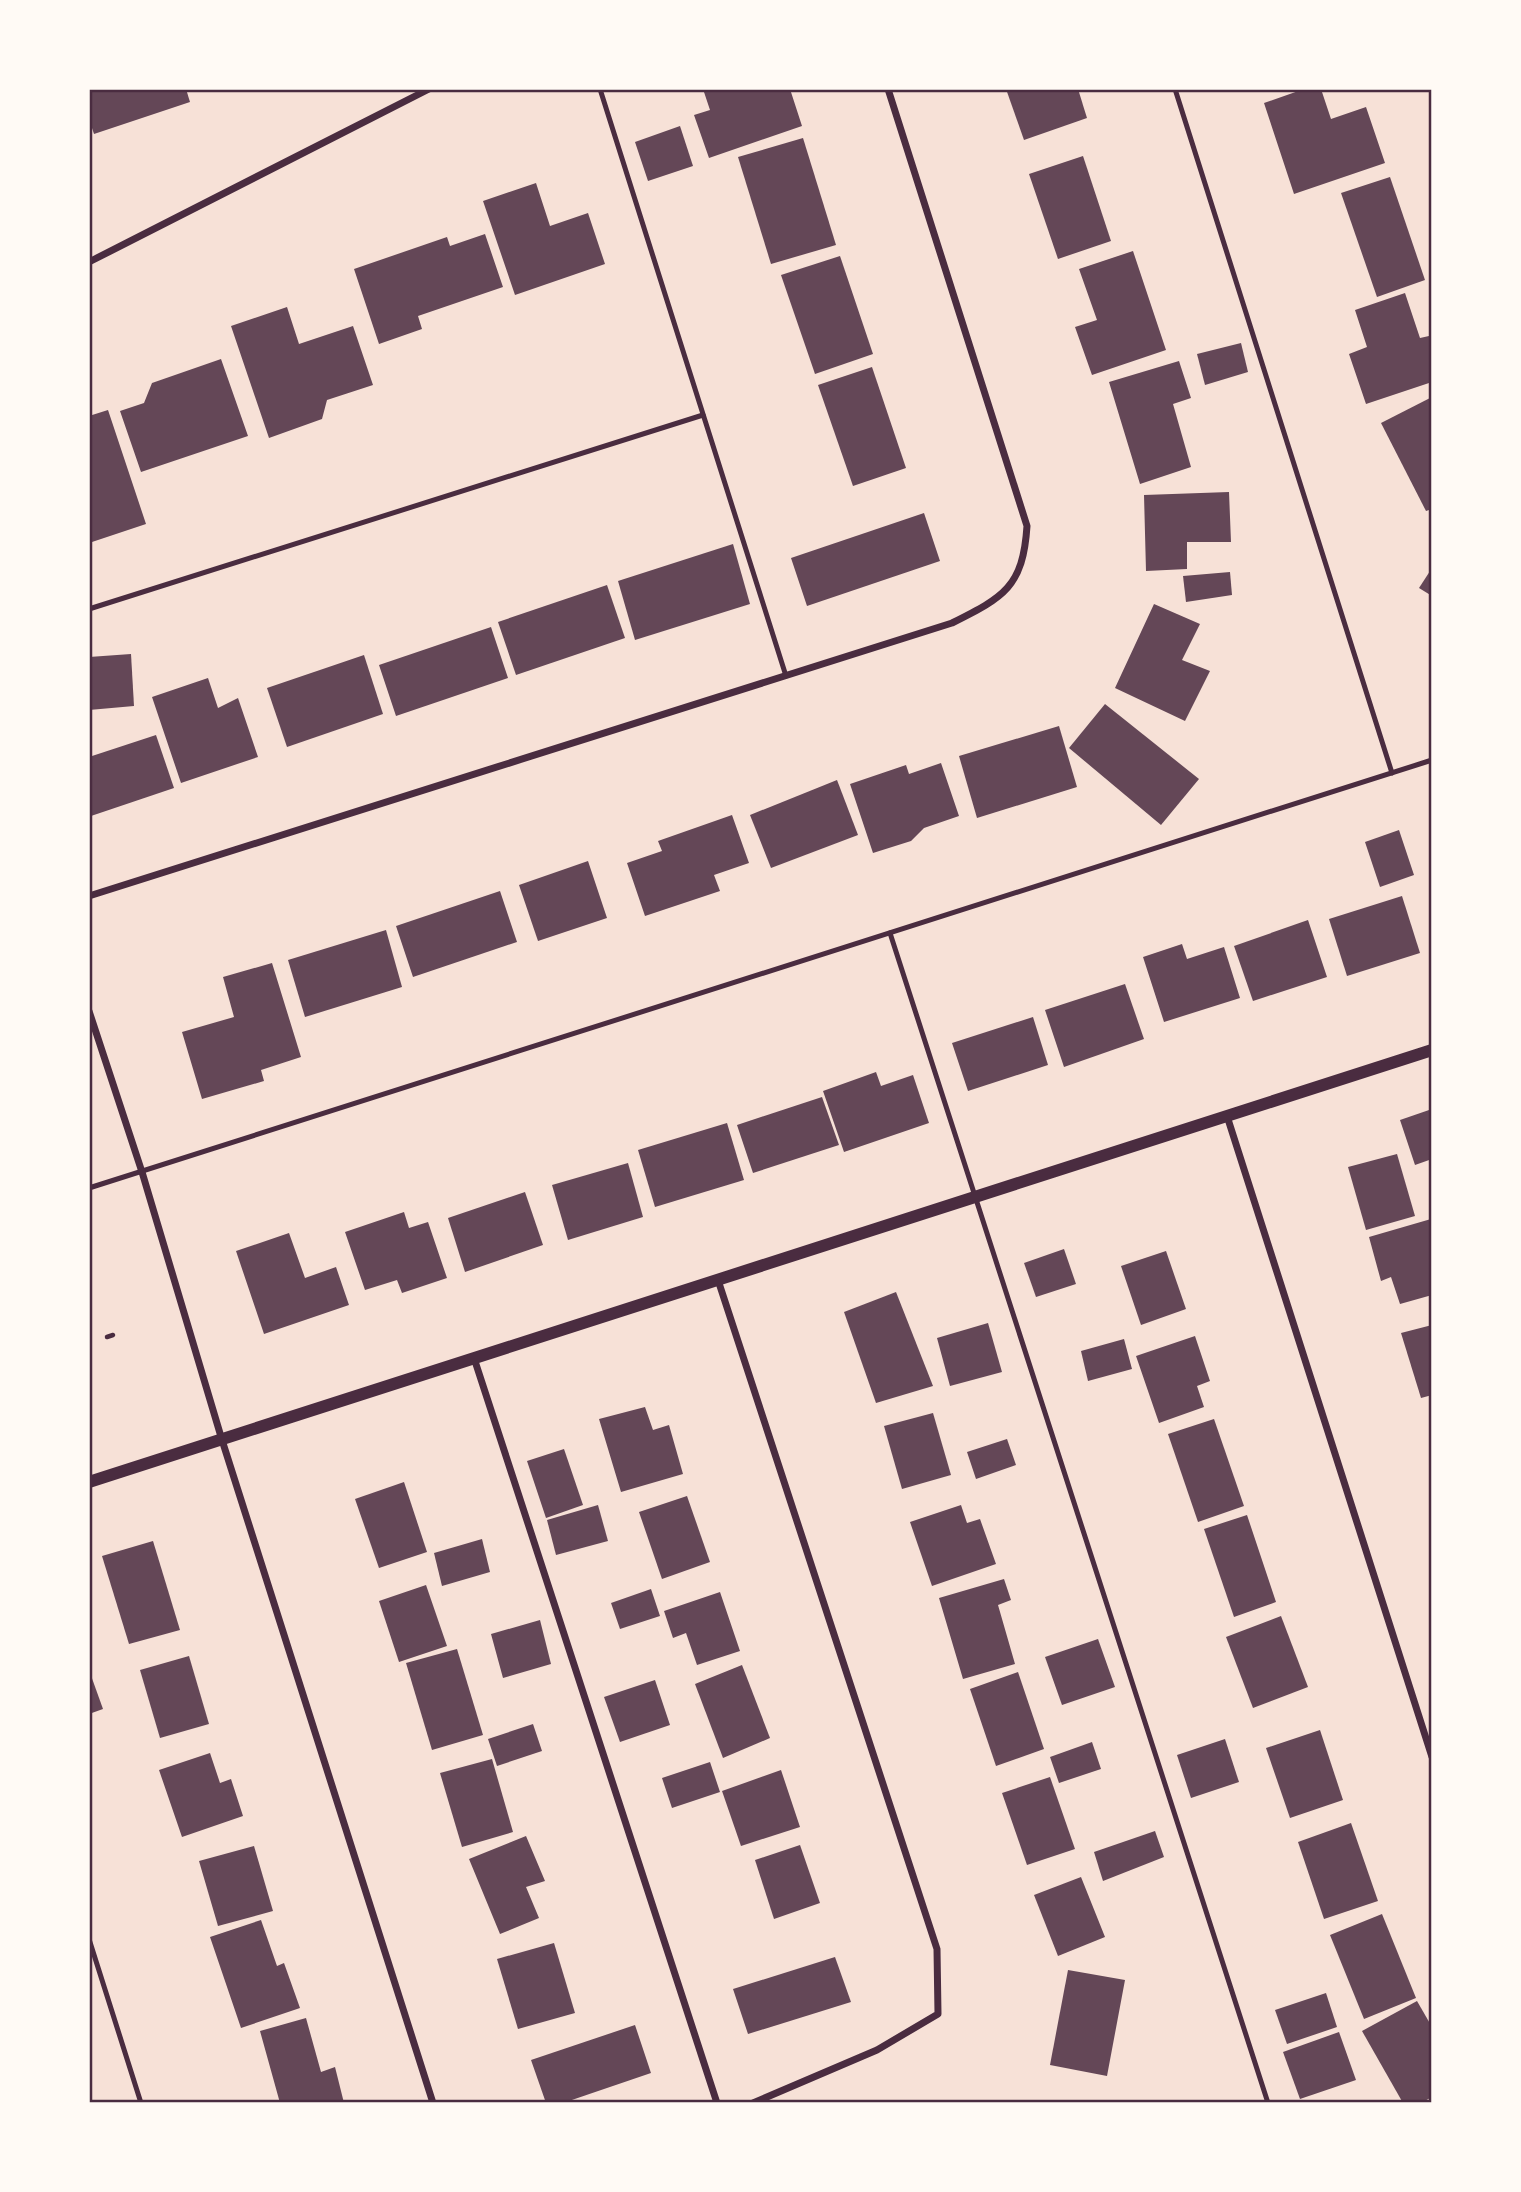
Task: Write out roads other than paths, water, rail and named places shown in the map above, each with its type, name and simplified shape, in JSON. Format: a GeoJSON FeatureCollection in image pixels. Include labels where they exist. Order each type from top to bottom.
{"type":"FeatureCollection","features":[{"type":"Feature","properties":{"kind":"street"},"geometry":{"type":"LineString","coordinates":[[89,262],[429,89]]}},
{"type":"Feature","properties":{"kind":"street"},"geometry":{"type":"LineString","coordinates":[[89,896],[952,623],[986,606],[1014,583],[1025,555],[1027,526],[888,89]]}},
{"type":"Feature","properties":{"kind":"street"},"geometry":{"type":"LineString","coordinates":[[89,1011],[142,1172],[222,1440],[433,2103]]}},
{"type":"Feature","properties":{"kind":"street"},"geometry":{"type":"LineString","coordinates":[[89,1482],[1432,1050]]}},
{"type":"Feature","properties":{"kind":"street"},"geometry":{"type":"LineString","coordinates":[[1227,1116],[1432,1756]]}},
{"type":"Feature","properties":{"kind":"street"},"geometry":{"type":"LineString","coordinates":[[718,1280],[937,1949],[938,2014],[877,2050],[753,2103]]}},
{"type":"Feature","properties":{"kind":"street"},"geometry":{"type":"LineString","coordinates":[[474,1358],[717,2103]]}},
{"type":"Feature","properties":{"kind":"lane"},"geometry":{"type":"LineString","coordinates":[[600,89],[786,676]]}},
{"type":"Feature","properties":{"kind":"lane"},"geometry":{"type":"LineString","coordinates":[[1175,89],[1392,773]]}},
{"type":"Feature","properties":{"kind":"lane"},"geometry":{"type":"LineString","coordinates":[[89,609],[703,415]]}},
{"type":"Feature","properties":{"kind":"lane"},"geometry":{"type":"LineString","coordinates":[[89,1188],[1432,760]]}},
{"type":"Feature","properties":{"kind":"lane"},"geometry":{"type":"LineString","coordinates":[[890,933],[1268,2103]]}},
{"type":"Feature","properties":{"kind":"lane"},"geometry":{"type":"LineString","coordinates":[[89,1939],[141,2103]]}}]}
